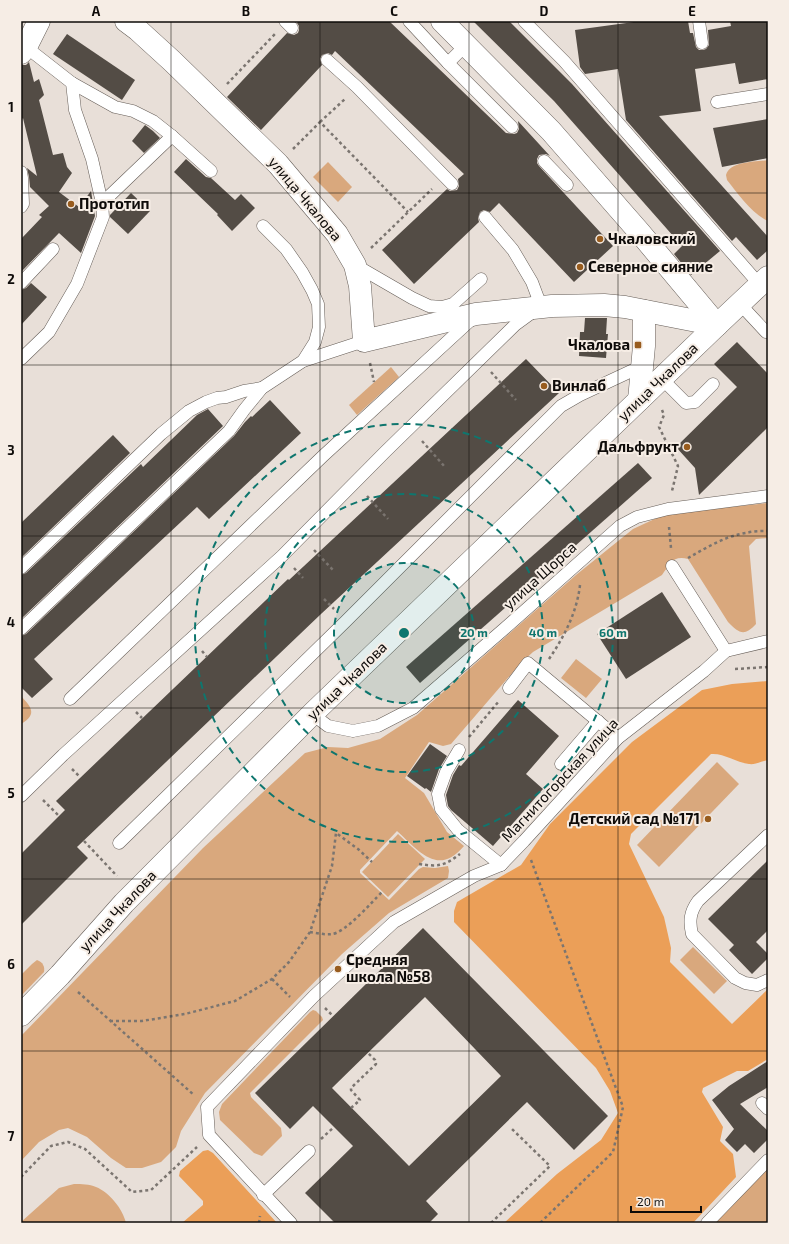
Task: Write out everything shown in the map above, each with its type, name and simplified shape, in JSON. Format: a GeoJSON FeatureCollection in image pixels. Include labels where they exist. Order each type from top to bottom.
{"type":"FeatureCollection","features":[{"type":"Feature","properties":{"kind":"street"},"geometry":{"type":"LineString","coordinates":[[23,50],[39,21]]}},
{"type":"Feature","properties":{"kind":"street","name":"улица Чкалова"},"geometry":{"type":"LineString","coordinates":[[126,21],[172,61],[278,164],[337,234],[355,265],[360,286],[364,341]]}},
{"type":"Feature","properties":{"kind":"street"},"geometry":{"type":"LineString","coordinates":[[442,21],[551,131],[641,234],[717,325]]}},
{"type":"Feature","properties":{"kind":"street","name":"улица Чкалова"},"geometry":{"type":"LineString","coordinates":[[21,1015],[60,975],[124,903],[312,714],[661,378],[764,281]]}},
{"type":"Feature","properties":{"kind":"street"},"geometry":{"type":"LineString","coordinates":[[364,341],[476,314],[541,306],[604,305],[625,307],[717,325]]}},
{"type":"Feature","properties":{"kind":"street"},"geometry":{"type":"LineString","coordinates":[[639,400],[644,346],[644,311]]}},
{"type":"Feature","properties":{"kind":"lane"},"geometry":{"type":"LineString","coordinates":[[409,21],[448,63],[512,127]]}},
{"type":"Feature","properties":{"kind":"lane"},"geometry":{"type":"LineString","coordinates":[[524,21],[564,61],[764,281]]}},
{"type":"Feature","properties":{"kind":"lane"},"geometry":{"type":"LineString","coordinates":[[699,21],[702,43]]}},
{"type":"Feature","properties":{"kind":"lane"},"geometry":{"type":"LineString","coordinates":[[448,63],[466,45]]}},
{"type":"Feature","properties":{"kind":"lane"},"geometry":{"type":"LineString","coordinates":[[23,50],[72,83],[115,107],[132,110],[153,121],[211,171]]}},
{"type":"Feature","properties":{"kind":"lane"},"geometry":{"type":"LineString","coordinates":[[327,60],[357,87],[449,180]]}},
{"type":"Feature","properties":{"kind":"lane"},"geometry":{"type":"LineString","coordinates":[[21,359],[49,332],[77,284],[103,216],[102,203],[92,159],[75,110],[72,83]]}},
{"type":"Feature","properties":{"kind":"lane"},"geometry":{"type":"LineString","coordinates":[[717,102],[768,94]]}},
{"type":"Feature","properties":{"kind":"lane"},"geometry":{"type":"LineString","coordinates":[[102,203],[172,136]]}},
{"type":"Feature","properties":{"kind":"lane"},"geometry":{"type":"LineString","coordinates":[[544,161],[567,185]]}},
{"type":"Feature","properties":{"kind":"lane"},"geometry":{"type":"LineString","coordinates":[[21,172],[21,207]]}},
{"type":"Feature","properties":{"kind":"lane"},"geometry":{"type":"LineString","coordinates":[[21,796],[282,556],[385,452],[516,325],[541,306],[532,282],[513,250],[485,217]]}},
{"type":"Feature","properties":{"kind":"lane"},"geometry":{"type":"LineString","coordinates":[[263,226],[286,249],[302,272],[318,304],[319,326],[315,342],[303,362]]}},
{"type":"Feature","properties":{"kind":"lane"},"geometry":{"type":"LineString","coordinates":[[21,283],[53,249]]}},
{"type":"Feature","properties":{"kind":"lane"},"geometry":{"type":"LineString","coordinates":[[355,265],[412,298],[429,306],[442,307],[453,304],[481,279]]}},
{"type":"Feature","properties":{"kind":"lane"},"geometry":{"type":"LineString","coordinates":[[740,304],[766,332],[768,332]]}},
{"type":"Feature","properties":{"kind":"lane"},"geometry":{"type":"LineString","coordinates":[[70,699],[329,451],[476,314]]}},
{"type":"Feature","properties":{"kind":"lane"},"geometry":{"type":"LineString","coordinates":[[21,629],[229,431],[262,388],[303,362],[364,341]]}},
{"type":"Feature","properties":{"kind":"lane"},"geometry":{"type":"LineString","coordinates":[[119,843],[345,622],[561,406],[580,395],[642,366]]}},
{"type":"Feature","properties":{"kind":"lane"},"geometry":{"type":"LineString","coordinates":[[661,378],[686,403],[694,402],[713,384]]}},
{"type":"Feature","properties":{"kind":"lane"},"geometry":{"type":"LineString","coordinates":[[21,568],[161,434],[189,411],[216,398],[262,388]]}},
{"type":"Feature","properties":{"kind":"lane","name":"улица Щорса"},"geometry":{"type":"LineString","coordinates":[[312,714],[328,726],[353,731],[378,726],[413,708],[504,630],[620,526],[637,517],[668,509],[768,496]]}},
{"type":"Feature","properties":{"kind":"lane"},"geometry":{"type":"LineString","coordinates":[[672,566],[726,652]]}},
{"type":"Feature","properties":{"kind":"lane","name":"Магнитогорская улица"},"geometry":{"type":"LineString","coordinates":[[302,1008],[394,922],[474,876],[501,865],[618,738],[726,652],[768,641]]}},
{"type":"Feature","properties":{"kind":"lane"},"geometry":{"type":"LineString","coordinates":[[509,688],[528,663],[618,738]]}},
{"type":"Feature","properties":{"kind":"lane"},"geometry":{"type":"LineString","coordinates":[[561,764],[598,721]]}},
{"type":"Feature","properties":{"kind":"lane"},"geometry":{"type":"LineString","coordinates":[[459,750],[446,772],[438,794],[441,809],[458,830],[501,865]]}},
{"type":"Feature","properties":{"kind":"lane"},"geometry":{"type":"LineString","coordinates":[[768,835],[698,901],[693,907],[690,915],[692,934],[734,978],[745,983],[757,985],[768,980]]}},
{"type":"Feature","properties":{"kind":"lane"},"geometry":{"type":"LineString","coordinates":[[290,1223],[209,1136],[207,1107],[302,1008]]}},
{"type":"Feature","properties":{"kind":"lane"},"geometry":{"type":"LineString","coordinates":[[263,1195],[309,1151]]}},
{"type":"Feature","properties":{"kind":"lane"},"geometry":{"type":"LineString","coordinates":[[707,1223],[768,1160]]}},
{"type":"Feature","properties":{"kind":"path"},"geometry":{"type":"LineString","coordinates":[[234,77],[288,24]]}},
{"type":"Feature","properties":{"kind":"path"},"geometry":{"type":"LineString","coordinates":[[278,164],[357,87]]}},
{"type":"Feature","properties":{"kind":"path"},"geometry":{"type":"LineString","coordinates":[[320,122],[408,212]]}},
{"type":"Feature","properties":{"kind":"path"},"geometry":{"type":"LineString","coordinates":[[390,229],[408,212],[449,180]]}},
{"type":"Feature","properties":{"kind":"path"},"geometry":{"type":"LineString","coordinates":[[501,383],[516,400]]}},
{"type":"Feature","properties":{"kind":"path"},"geometry":{"type":"LineString","coordinates":[[659,427],[678,466],[668,509],[672,566],[725,540],[746,533],[768,530]]}},
{"type":"Feature","properties":{"kind":"path"},"geometry":{"type":"LineString","coordinates":[[430,449],[445,467]]}},
{"type":"Feature","properties":{"kind":"path"},"geometry":{"type":"LineString","coordinates":[[373,502],[388,519]]}},
{"type":"Feature","properties":{"kind":"path"},"geometry":{"type":"LineString","coordinates":[[317,554],[333,570]]}},
{"type":"Feature","properties":{"kind":"path"},"geometry":{"type":"LineString","coordinates":[[539,672],[561,641],[572,616],[581,586],[577,564]]}},
{"type":"Feature","properties":{"kind":"path"},"geometry":{"type":"LineString","coordinates":[[297,571],[303,578]]}},
{"type":"Feature","properties":{"kind":"path"},"geometry":{"type":"LineString","coordinates":[[459,750],[509,688]]}},
{"type":"Feature","properties":{"kind":"path"},"geometry":{"type":"LineString","coordinates":[[30,787],[59,816]]}},
{"type":"Feature","properties":{"kind":"path"},"geometry":{"type":"LineString","coordinates":[[110,1021],[142,1021],[185,1014],[235,1001],[272,979],[289,962],[310,932],[332,866],[336,834],[358,849],[372,862]]}},
{"type":"Feature","properties":{"kind":"path"},"geometry":{"type":"LineString","coordinates":[[84,841],[117,876]]}},
{"type":"Feature","properties":{"kind":"path"},"geometry":{"type":"LineString","coordinates":[[524,841],[623,1107],[613,1152],[540,1223]]}},
{"type":"Feature","properties":{"kind":"path"},"geometry":{"type":"LineString","coordinates":[[419,864],[434,866],[449,862],[474,843]]}},
{"type":"Feature","properties":{"kind":"path"},"geometry":{"type":"LineString","coordinates":[[310,932],[333,934],[343,929],[382,892]]}},
{"type":"Feature","properties":{"kind":"path"},"geometry":{"type":"LineString","coordinates":[[272,979],[302,1008]]}},
{"type":"Feature","properties":{"kind":"path"},"geometry":{"type":"LineString","coordinates":[[78,992],[207,1107]]}},
{"type":"Feature","properties":{"kind":"path"},"geometry":{"type":"LineString","coordinates":[[352,1108],[360,1100],[351,1088],[376,1064],[375,1060],[368,1053]]}},
{"type":"Feature","properties":{"kind":"path"},"geometry":{"type":"LineString","coordinates":[[491,1223],[550,1166],[512,1129]]}},
{"type":"Feature","properties":{"kind":"path"},"geometry":{"type":"LineString","coordinates":[[21,1178],[51,1146],[68,1142],[85,1149],[132,1192],[152,1190],[209,1136]]}},
{"type":"Feature","properties":{"kind":"shaded area"},"geometry":{"type":"Polygon","coordinates":[[[768,160],[768,221],[762,218],[746,203],[727,180],[726,175],[728,170],[732,167],[744,163],[768,160]]]}},
{"type":"Feature","properties":{"kind":"shaded area"},"geometry":{"type":"Polygon","coordinates":[[[328,162],[352,187],[338,202],[313,177],[328,162]]]}},
{"type":"Feature","properties":{"kind":"shaded area"},"geometry":{"type":"Polygon","coordinates":[[[391,367],[399,377],[357,415],[349,405],[391,367]]]}},
{"type":"Feature","properties":{"kind":"shaded area"},"geometry":{"type":"Polygon","coordinates":[[[768,503],[768,538],[756,539],[749,546],[756,624],[748,631],[739,631],[728,622],[688,559],[675,559],[662,575],[533,652],[520,664],[451,744],[443,746],[429,742],[405,778],[424,793],[447,832],[464,846],[455,855],[446,860],[437,860],[429,858],[421,853],[397,831],[360,870],[360,873],[389,900],[419,869],[423,867],[435,868],[448,866],[448,878],[389,913],[342,954],[205,1093],[181,1131],[176,1147],[161,1162],[142,1168],[126,1168],[111,1158],[87,1137],[68,1128],[59,1130],[39,1142],[21,1161],[21,1036],[203,848],[305,753],[328,747],[348,748],[380,739],[417,715],[576,575],[633,529],[661,516],[680,512],[768,503]]]}},
{"type":"Feature","properties":{"kind":"shaded area"},"geometry":{"type":"Polygon","coordinates":[[[576,659],[602,679],[586,698],[561,678],[576,659]]]}},
{"type":"Feature","properties":{"kind":"shaded area"},"geometry":{"type":"Polygon","coordinates":[[[768,681],[768,760],[749,764],[720,755],[711,754],[631,834],[629,844],[664,917],[671,948],[670,962],[732,1024],[768,989],[768,1059],[748,1071],[737,1071],[703,1088],[702,1092],[723,1127],[720,1141],[733,1154],[736,1177],[693,1223],[504,1223],[557,1174],[601,1140],[618,1113],[610,1091],[596,1068],[454,922],[454,911],[457,902],[521,865],[550,824],[632,742],[702,690],[732,684],[768,681]]]}},
{"type":"Feature","properties":{"kind":"shaded area"},"geometry":{"type":"Polygon","coordinates":[[[21,696],[30,707],[31,714],[30,717],[21,724],[21,696]]]}},
{"type":"Feature","properties":{"kind":"shaded area"},"geometry":{"type":"Polygon","coordinates":[[[717,762],[739,784],[659,867],[637,845],[717,762]]]}},
{"type":"Feature","properties":{"kind":"shaded area"},"geometry":{"type":"Polygon","coordinates":[[[398,834],[425,859],[388,897],[362,872],[398,834]]]}},
{"type":"Feature","properties":{"kind":"shaded area"},"geometry":{"type":"Polygon","coordinates":[[[693,947],[727,981],[714,994],[680,960],[693,947]]]}},
{"type":"Feature","properties":{"kind":"shaded area"},"geometry":{"type":"Polygon","coordinates":[[[37,960],[43,965],[44,972],[21,996],[21,975],[37,960]]]}},
{"type":"Feature","properties":{"kind":"shaded area"},"geometry":{"type":"Polygon","coordinates":[[[313,1010],[322,1017],[323,1020],[250,1093],[251,1097],[281,1128],[282,1136],[262,1156],[254,1153],[220,1120],[219,1112],[222,1104],[313,1010]]]}},
{"type":"Feature","properties":{"kind":"shaded area"},"geometry":{"type":"Polygon","coordinates":[[[208,1150],[213,1153],[277,1223],[182,1223],[203,1205],[203,1201],[179,1176],[180,1171],[203,1151],[208,1150]]]}},
{"type":"Feature","properties":{"kind":"shaded area"},"geometry":{"type":"Polygon","coordinates":[[[768,1166],[768,1222],[712,1223],[768,1166]]]}},
{"type":"Feature","properties":{"kind":"shaded area"},"geometry":{"type":"Polygon","coordinates":[[[74,1184],[91,1185],[101,1189],[119,1207],[126,1223],[21,1223],[59,1188],[74,1184]]]}},
{"type":"Feature","properties":{"kind":"building"},"geometry":{"type":"Polygon","coordinates":[[[299,21],[389,21],[506,133],[517,133],[519,129],[518,121],[550,156],[546,154],[539,155],[537,163],[539,166],[613,246],[574,282],[499,203],[490,212],[484,210],[480,212],[478,218],[479,222],[414,284],[382,250],[447,189],[450,191],[457,190],[459,186],[458,179],[464,174],[335,51],[332,55],[328,53],[322,55],[320,59],[322,65],[261,130],[227,97],[287,33],[294,35],[298,33],[299,26],[297,23],[299,21]]]}},
{"type":"Feature","properties":{"kind":"building"},"geometry":{"type":"Polygon","coordinates":[[[473,21],[509,21],[572,84],[720,251],[691,275],[674,254],[682,246],[554,101],[473,21]]]}},
{"type":"Feature","properties":{"kind":"building"},"geometry":{"type":"Polygon","coordinates":[[[641,21],[688,21],[690,33],[693,33],[696,47],[699,50],[703,50],[709,45],[708,30],[731,26],[730,21],[768,21],[768,79],[739,84],[735,63],[695,69],[701,111],[659,116],[768,237],[768,250],[757,260],[736,237],[732,241],[626,120],[618,69],[585,74],[580,67],[575,30],[641,21]]]}},
{"type":"Feature","properties":{"kind":"building"},"geometry":{"type":"Polygon","coordinates":[[[67,34],[135,80],[122,100],[53,54],[67,34]]]}},
{"type":"Feature","properties":{"kind":"building"},"geometry":{"type":"Polygon","coordinates":[[[29,62],[34,82],[39,79],[44,95],[39,100],[53,155],[63,153],[67,167],[72,173],[59,192],[79,207],[91,191],[95,216],[81,253],[59,233],[21,272],[21,239],[42,217],[39,215],[49,206],[30,187],[27,168],[37,176],[23,118],[21,120],[21,65],[26,65],[29,62]]]}},
{"type":"Feature","properties":{"kind":"building"},"geometry":{"type":"Polygon","coordinates":[[[768,119],[768,158],[722,167],[713,128],[768,119]]]}},
{"type":"Feature","properties":{"kind":"building"},"geometry":{"type":"Polygon","coordinates":[[[145,125],[160,138],[144,153],[132,141],[145,125]]]}},
{"type":"Feature","properties":{"kind":"building"},"geometry":{"type":"Polygon","coordinates":[[[186,159],[206,177],[211,178],[235,200],[241,194],[255,208],[232,231],[217,215],[218,214],[174,172],[186,159]]]}},
{"type":"Feature","properties":{"kind":"building"},"geometry":{"type":"Polygon","coordinates":[[[131,193],[150,211],[128,234],[110,217],[110,215],[131,193]]]}},
{"type":"Feature","properties":{"kind":"building"},"geometry":{"type":"Polygon","coordinates":[[[31,283],[47,297],[21,325],[21,290],[26,288],[31,283]]]}},
{"type":"Feature","properties":{"kind":"building"},"geometry":{"type":"Polygon","coordinates":[[[585,318],[607,318],[606,334],[608,334],[606,358],[579,356],[580,332],[584,332],[585,318]]]}},
{"type":"Feature","properties":{"kind":"building"},"geometry":{"type":"Polygon","coordinates":[[[737,342],[768,374],[768,427],[699,495],[695,468],[676,447],[737,387],[714,364],[737,342]]]}},
{"type":"Feature","properties":{"kind":"building"},"geometry":{"type":"Polygon","coordinates":[[[526,359],[559,393],[321,614],[77,847],[88,858],[21,925],[21,854],[65,810],[56,801],[288,579],[289,580],[526,359]]]}},
{"type":"Feature","properties":{"kind":"building"},"geometry":{"type":"Polygon","coordinates":[[[270,400],[301,433],[209,519],[197,507],[34,659],[53,679],[32,698],[21,687],[21,636],[26,634],[234,436],[251,416],[252,417],[270,400]]]}},
{"type":"Feature","properties":{"kind":"building"},"geometry":{"type":"Polygon","coordinates":[[[208,409],[223,426],[21,619],[21,575],[26,573],[141,464],[143,467],[197,415],[208,409]]]}},
{"type":"Feature","properties":{"kind":"building"},"geometry":{"type":"Polygon","coordinates":[[[113,435],[130,453],[21,558],[21,523],[113,435]]]}},
{"type":"Feature","properties":{"kind":"building"},"geometry":{"type":"Polygon","coordinates":[[[638,463],[652,478],[420,683],[406,667],[638,463]]]}},
{"type":"Feature","properties":{"kind":"building"},"geometry":{"type":"Polygon","coordinates":[[[662,592],[691,637],[626,679],[597,634],[662,592]]]}},
{"type":"Feature","properties":{"kind":"building"},"geometry":{"type":"Polygon","coordinates":[[[518,700],[559,736],[526,774],[543,789],[493,846],[451,810],[448,806],[446,795],[453,775],[459,765],[461,766],[518,700]]]}},
{"type":"Feature","properties":{"kind":"building"},"geometry":{"type":"Polygon","coordinates":[[[430,744],[447,756],[439,769],[431,792],[407,776],[430,744]]]}},
{"type":"Feature","properties":{"kind":"building"},"geometry":{"type":"Polygon","coordinates":[[[768,860],[768,930],[756,942],[768,954],[768,958],[752,974],[729,950],[734,945],[708,919],[768,860]]]}},
{"type":"Feature","properties":{"kind":"building"},"geometry":{"type":"Polygon","coordinates":[[[423,928],[608,1116],[574,1150],[527,1102],[426,1201],[438,1214],[429,1223],[335,1223],[305,1193],[353,1146],[313,1106],[290,1129],[255,1093],[423,928]],[[425,997],[332,1088],[409,1166],[501,1076],[425,997]]]}},
{"type":"Feature","properties":{"kind":"building"},"geometry":{"type":"Polygon","coordinates":[[[768,1061],[768,1087],[740,1104],[768,1131],[768,1139],[754,1153],[745,1144],[737,1152],[725,1140],[734,1129],[712,1100],[729,1086],[768,1061]]]}},
{"type":"Feature","properties":{"kind":"place","name":"Прототип"},"geometry":{"type":"Point","coordinates":[71,204]}},
{"type":"Feature","properties":{"kind":"place","name":"Чкаловский"},"geometry":{"type":"Point","coordinates":[600,239]}},
{"type":"Feature","properties":{"kind":"place","name":"Северное сияние"},"geometry":{"type":"Point","coordinates":[580,267]}},
{"type":"Feature","properties":{"kind":"place","name":"Чкалова"},"geometry":{"type":"Point","coordinates":[638,345]}},
{"type":"Feature","properties":{"kind":"place","name":"Винлаб"},"geometry":{"type":"Point","coordinates":[544,386]}},
{"type":"Feature","properties":{"kind":"place","name":"Дальфрукт"},"geometry":{"type":"Point","coordinates":[687,447]}},
{"type":"Feature","properties":{"kind":"place","name":"Детский сад №171"},"geometry":{"type":"Point","coordinates":[708,819]}},
{"type":"Feature","properties":{"kind":"place","name":"Средняя школа №58"},"geometry":{"type":"Point","coordinates":[338,969]}}]}
